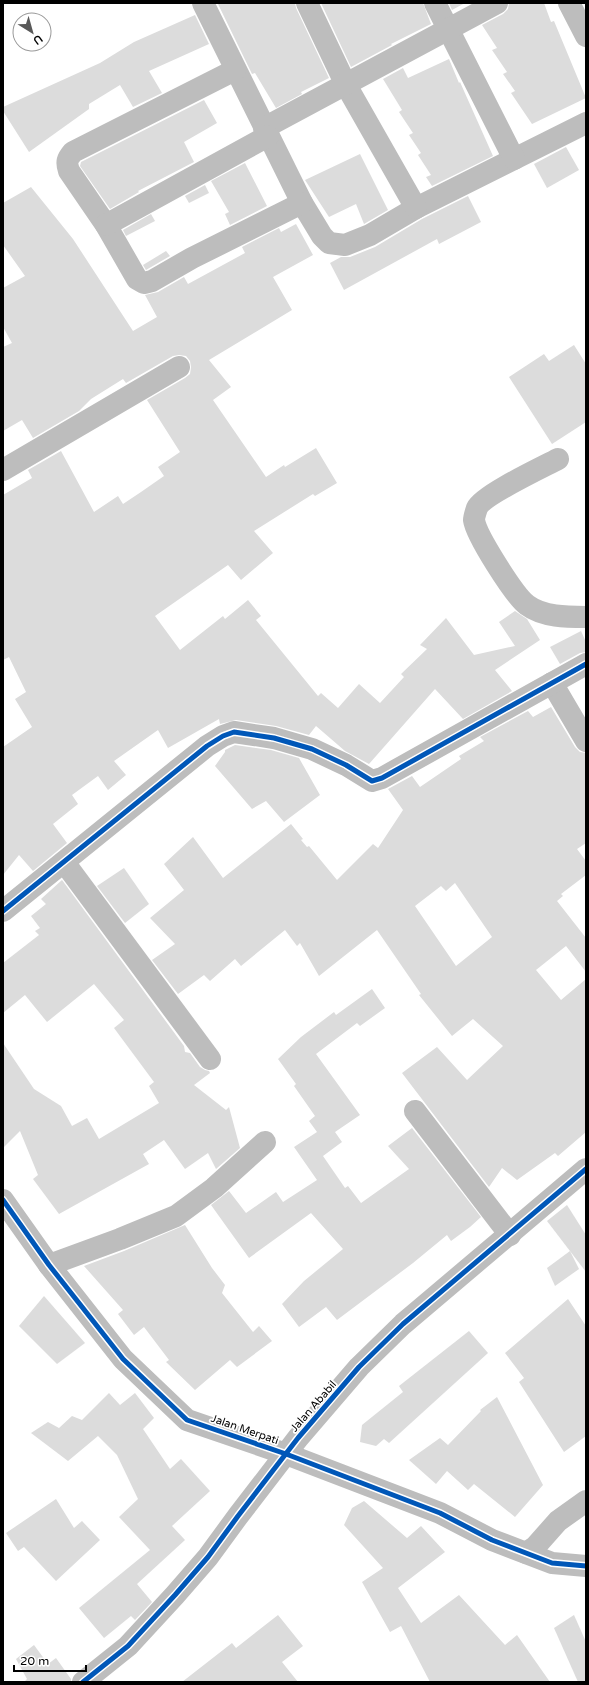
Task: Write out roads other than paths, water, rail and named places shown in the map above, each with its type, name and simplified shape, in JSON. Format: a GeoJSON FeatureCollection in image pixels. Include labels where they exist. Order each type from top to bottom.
{"type":"FeatureCollection","features":[{"type":"Feature","properties":{"kind":"street"},"geometry":{"type":"LineString","coordinates":[[203,3],[302,203],[322,236],[329,243],[345,245],[370,235],[416,208],[586,123]]}},
{"type":"Feature","properties":{"kind":"street"},"geometry":{"type":"LineString","coordinates":[[307,3],[346,85],[416,208]]}},
{"type":"Feature","properties":{"kind":"street"},"geometry":{"type":"LineString","coordinates":[[435,3],[453,27],[520,156]]}},
{"type":"Feature","properties":{"kind":"street"},"geometry":{"type":"LineString","coordinates":[[448,3],[453,27]]}},
{"type":"Feature","properties":{"kind":"street"},"geometry":{"type":"LineString","coordinates":[[106,225],[346,85],[498,3]]}},
{"type":"Feature","properties":{"kind":"street"},"geometry":{"type":"LineString","coordinates":[[569,3],[586,36]]}},
{"type":"Feature","properties":{"kind":"street"},"geometry":{"type":"LineString","coordinates":[[235,70],[73,152],[68,158],[66,164],[69,171],[106,225],[137,279],[144,283],[152,281],[192,258],[302,203]]}},
{"type":"Feature","properties":{"kind":"street"},"geometry":{"type":"LineString","coordinates":[[3,470],[179,367]]}},
{"type":"Feature","properties":{"kind":"street"},"geometry":{"type":"LineString","coordinates":[[558,459],[522,476],[494,494],[478,506],[474,519],[479,534],[512,588],[527,605],[544,612],[563,617],[586,617]]}},
{"type":"Feature","properties":{"kind":"street"},"geometry":{"type":"LineString","coordinates":[[3,911],[207,746],[223,736],[234,732],[274,738],[312,748],[346,765],[372,781],[382,778],[586,664]]}},
{"type":"Feature","properties":{"kind":"street"},"geometry":{"type":"LineString","coordinates":[[552,683],[586,741]]}},
{"type":"Feature","properties":{"kind":"street"},"geometry":{"type":"LineString","coordinates":[[64,862],[210,1059]]}},
{"type":"Feature","properties":{"kind":"street"},"geometry":{"type":"LineString","coordinates":[[415,1111],[510,1234]]}},
{"type":"Feature","properties":{"kind":"street"},"geometry":{"type":"LineString","coordinates":[[49,1265],[120,1239],[176,1216],[214,1188],[265,1142]]}},
{"type":"Feature","properties":{"kind":"street","name":"Jalan Ababil"},"geometry":{"type":"LineString","coordinates":[[83,1682],[128,1646],[176,1595],[208,1557],[286,1454],[365,1362],[432,1300],[586,1169]]}},
{"type":"Feature","properties":{"kind":"street","name":"Jalan Merpati"},"geometry":{"type":"LineString","coordinates":[[3,1200],[49,1265],[123,1359],[186,1420],[286,1454],[440,1513],[492,1540],[552,1563],[586,1566]]}},
{"type":"Feature","properties":{"kind":"street"},"geometry":{"type":"LineString","coordinates":[[526,1553],[535,1547],[558,1521],[586,1501]]}}]}
